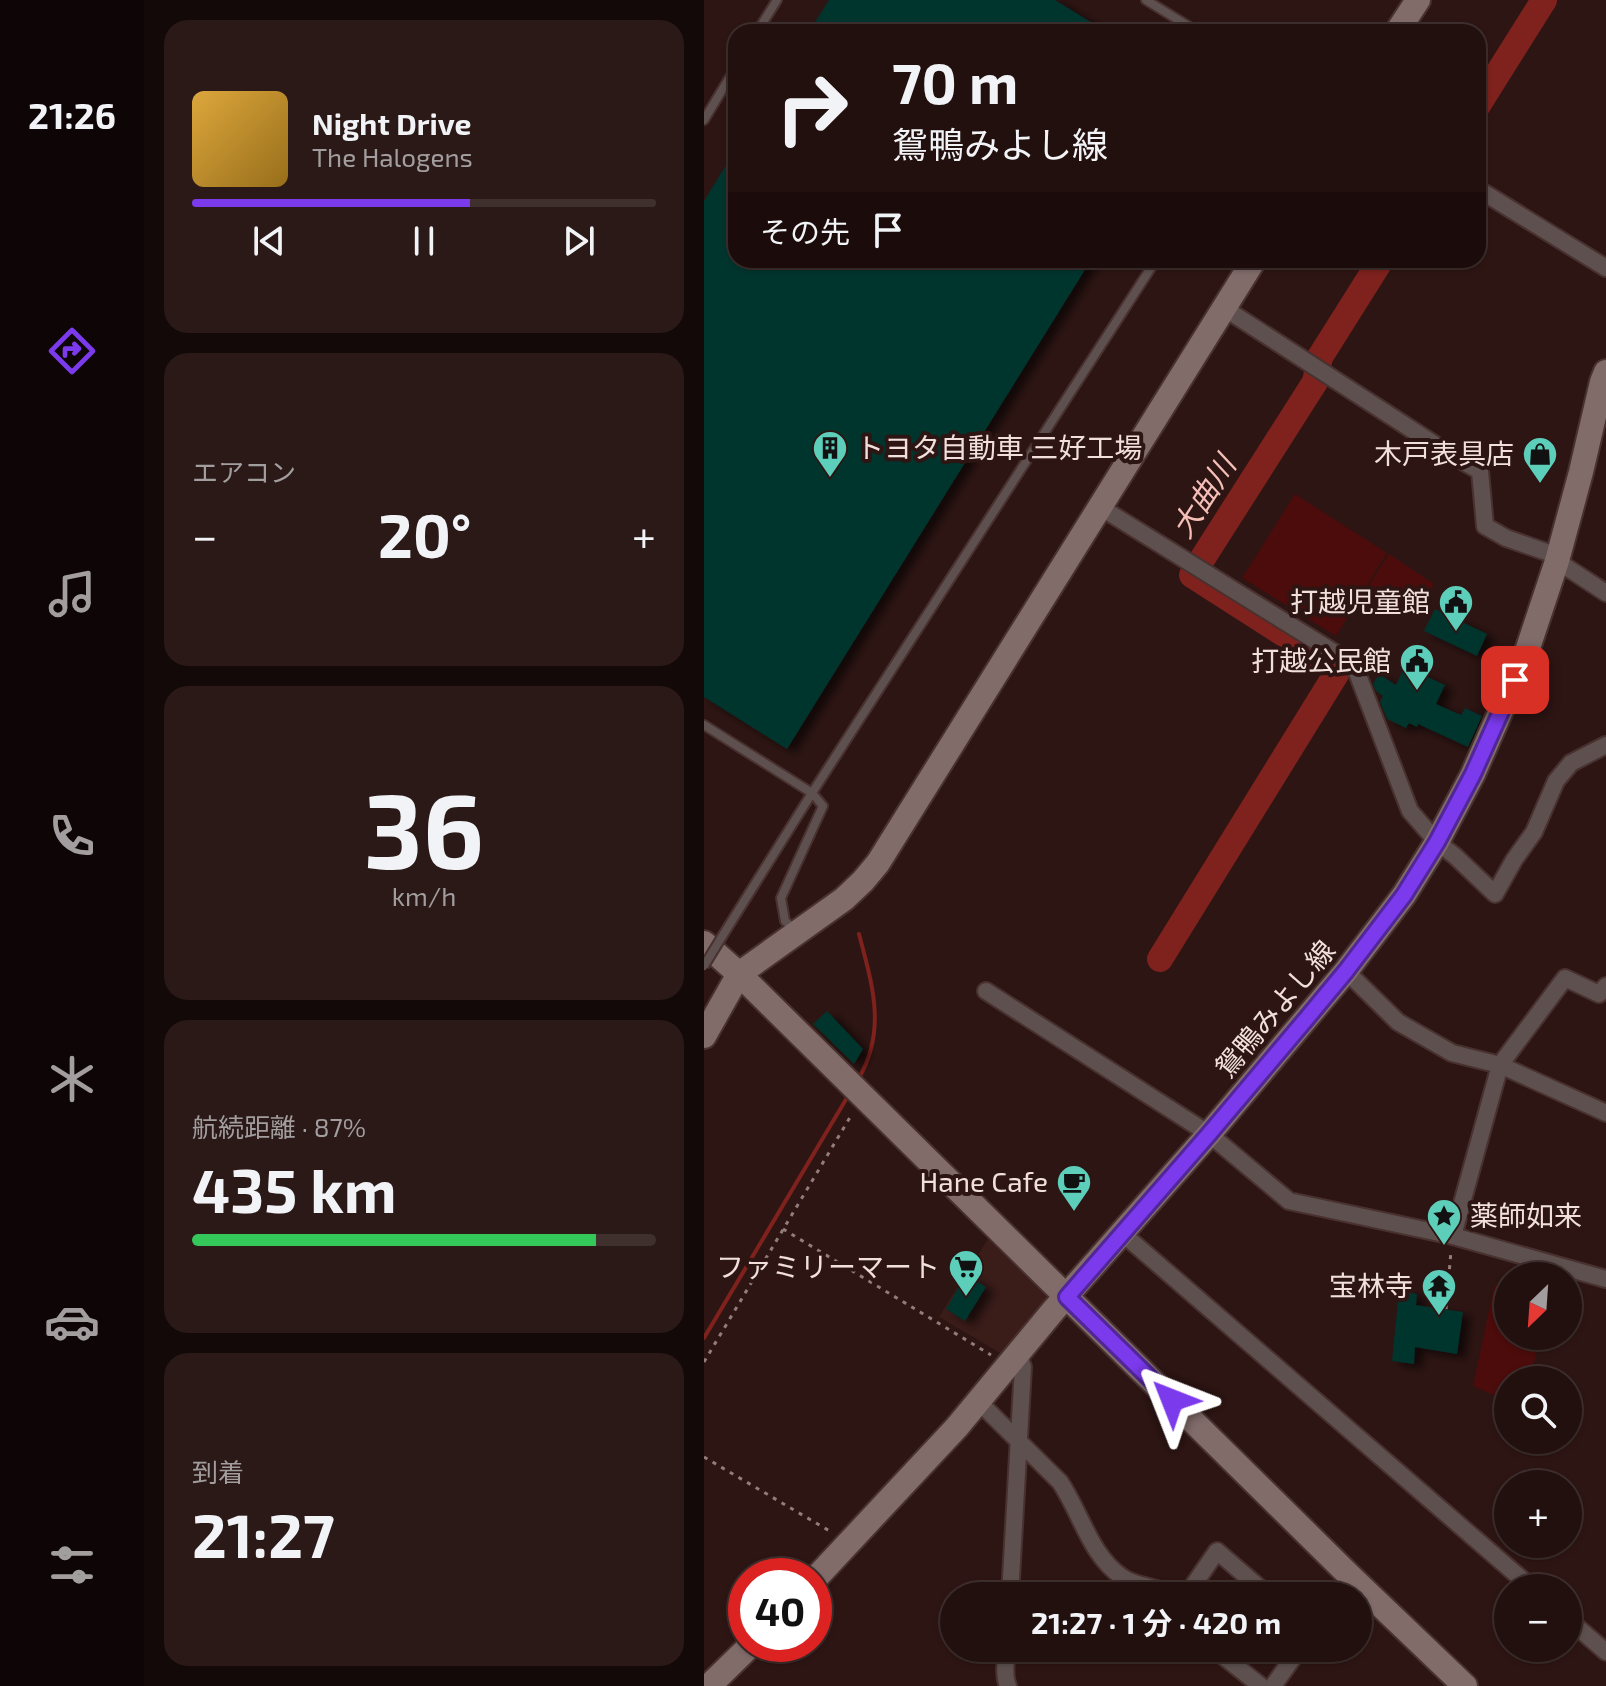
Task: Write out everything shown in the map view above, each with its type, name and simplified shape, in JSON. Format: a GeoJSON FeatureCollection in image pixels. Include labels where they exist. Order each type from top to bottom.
{"type":"FeatureCollection","features":[{"type":"Feature","properties":{"kind":"street"},"geometry":{"type":"LineString","coordinates":[[1402,24],[1418,0]]}},
{"type":"Feature","properties":{"kind":"street"},"geometry":{"type":"LineString","coordinates":[[1486,194],[1606,268]]}},
{"type":"Feature","properties":{"kind":"street"},"geometry":{"type":"LineString","coordinates":[[704,1036],[739,974],[844,899],[878,863],[1249,268]]}},
{"type":"Feature","properties":{"kind":"street"},"geometry":{"type":"LineString","coordinates":[[1224,308],[1480,471],[1485,526],[1506,538],[1557,558],[1606,593]]}},
{"type":"Feature","properties":{"kind":"street","name":"鴛鴨みよし線"},"geometry":{"type":"LineString","coordinates":[[832,1562],[978,1401],[1209,1134],[1346,971],[1404,895],[1437,842],[1473,774],[1526,654],[1557,558],[1606,372]]}},
{"type":"Feature","properties":{"kind":"street"},"geometry":{"type":"LineString","coordinates":[[1100,507],[1348,661],[1356,670],[1410,811],[1437,842],[1495,894],[1534,832],[1556,781],[1571,763],[1606,745]]}},
{"type":"Feature","properties":{"kind":"street"},"geometry":{"type":"LineString","coordinates":[[714,939],[739,974],[1067,1297],[1339,1582]]}},
{"type":"Feature","properties":{"kind":"street"},"geometry":{"type":"LineString","coordinates":[[1346,971],[1398,1022],[1452,1053],[1500,1065],[1606,1113]]}},
{"type":"Feature","properties":{"kind":"street"},"geometry":{"type":"LineString","coordinates":[[1453,1236],[1500,1065],[1565,978],[1599,994],[1606,986]]}},
{"type":"Feature","properties":{"kind":"street"},"geometry":{"type":"LineString","coordinates":[[986,991],[1209,1134],[1289,1201],[1453,1236],[1606,1279]]}},
{"type":"Feature","properties":{"kind":"street"},"geometry":{"type":"LineString","coordinates":[[1122,1233],[1516,1574]]}},
{"type":"Feature","properties":{"kind":"street"},"geometry":{"type":"LineString","coordinates":[[1011,1582],[1023,1367],[1013,1359]]}},
{"type":"Feature","properties":{"kind":"street"},"geometry":{"type":"LineString","coordinates":[[978,1401],[1060,1482],[1093,1544],[1119,1575],[1133,1582]]}},
{"type":"Feature","properties":{"kind":"street"},"geometry":{"type":"LineString","coordinates":[[1196,1582],[1217,1551],[1253,1582]]}},
{"type":"Feature","properties":{"kind":"street"},"geometry":{"type":"LineString","coordinates":[[1372,1610],[1465,1686]]}},
{"type":"Feature","properties":{"kind":"street"},"geometry":{"type":"LineString","coordinates":[[1582,1631],[1606,1652]]}},
{"type":"Feature","properties":{"kind":"street"},"geometry":{"type":"LineString","coordinates":[[709,1686],[734,1662]]}},
{"type":"Feature","properties":{"kind":"street"},"geometry":{"type":"LineString","coordinates":[[1006,1662],[1008,1686]]}},
{"type":"Feature","properties":{"kind":"street"},"geometry":{"type":"LineString","coordinates":[[1231,1662],[1261,1686]]}},
{"type":"Feature","properties":{"kind":"street"},"geometry":{"type":"LineString","coordinates":[[1273,1686],[1290,1662]]}},
{"type":"Feature","properties":{"kind":"lane"},"geometry":{"type":"LineString","coordinates":[[762,24],[777,0]]}},
{"type":"Feature","properties":{"kind":"lane"},"geometry":{"type":"LineString","coordinates":[[1146,0],[1185,24]]}},
{"type":"Feature","properties":{"kind":"lane"},"geometry":{"type":"LineString","coordinates":[[704,120],[728,80]]}},
{"type":"Feature","properties":{"kind":"lane"},"geometry":{"type":"LineString","coordinates":[[704,966],[714,939],[812,793],[1151,268]]}},
{"type":"Feature","properties":{"kind":"lane"},"geometry":{"type":"LineString","coordinates":[[704,725],[812,793],[823,806],[781,898],[785,921],[798,932]]}},
{"type":"Feature","properties":{"kind":"path"},"geometry":{"type":"LineString","coordinates":[[704,1362],[863,1096]]}},
{"type":"Feature","properties":{"kind":"path"},"geometry":{"type":"LineString","coordinates":[[783,1229],[1013,1359]]}},
{"type":"Feature","properties":{"kind":"path"},"geometry":{"type":"LineString","coordinates":[[1446,1309],[1453,1236]]}},
{"type":"Feature","properties":{"kind":"path"},"geometry":{"type":"LineString","coordinates":[[704,1457],[850,1543]]}},
{"type":"Feature","properties":{"kind":"shaded area"},"geometry":{"type":"Polygon","coordinates":[[[1295,494],[1387,553],[1336,636],[1242,578],[1295,494]]]}},
{"type":"Feature","properties":{"kind":"shaded area"},"geometry":{"type":"Polygon","coordinates":[[[1389,554],[1434,584],[1415,614],[1369,585],[1389,554]]]}},
{"type":"Feature","properties":{"kind":"shaded area"},"geometry":{"type":"Polygon","coordinates":[[[988,1239],[1047,1297],[1045,1312],[1007,1357],[939,1317],[988,1239]]]}},
{"type":"Feature","properties":{"kind":"shaded area"},"geometry":{"type":"Polygon","coordinates":[[[1494,1286],[1494,1350],[1536,1350],[1534,1366],[1494,1366],[1494,1395],[1473,1386],[1494,1286]]]}},
{"type":"Feature","properties":{"kind":"building"},"geometry":{"type":"Polygon","coordinates":[[[829,0],[1055,0],[1094,24],[814,24],[829,0]]]}},
{"type":"Feature","properties":{"kind":"building","name":"トヨタ自動車 三好工場"},"geometry":{"type":"Polygon","coordinates":[[[728,162],[728,268],[1086,268],[787,749],[704,697],[704,201],[728,162]]]}},
{"type":"Feature","properties":{"kind":"building","name":"打越児童館"},"geometry":{"type":"Polygon","coordinates":[[[1435,609],[1487,634],[1477,656],[1424,631],[1435,609]]]}},
{"type":"Feature","properties":{"kind":"building"},"geometry":{"type":"Polygon","coordinates":[[[1408,668],[1445,685],[1436,704],[1461,715],[1465,708],[1482,716],[1468,747],[1418,724],[1417,727],[1409,723],[1406,728],[1387,719],[1380,702],[1383,696],[1373,684],[1379,674],[1396,685],[1402,672],[1408,668]]]}},
{"type":"Feature","properties":{"kind":"building"},"geometry":{"type":"Polygon","coordinates":[[[827,1011],[863,1049],[854,1064],[813,1024],[827,1011]]]}},
{"type":"Feature","properties":{"kind":"building","name":"ファミリーマート"},"geometry":{"type":"Polygon","coordinates":[[[966,1275],[986,1287],[965,1321],[946,1309],[966,1275]]]}},
{"type":"Feature","properties":{"kind":"building"},"geometry":{"type":"Polygon","coordinates":[[[1399,1291],[1417,1294],[1416,1305],[1463,1312],[1457,1354],[1415,1347],[1414,1364],[1392,1361],[1399,1291]]]}},
{"type":"Feature","properties":{"kind":"waterway","name":"大曲川"},"geometry":{"type":"LineString","coordinates":[[1486,92],[1544,0]]}},
{"type":"Feature","properties":{"kind":"waterway","name":"大曲川"},"geometry":{"type":"LineString","coordinates":[[1160,959],[1338,671],[1192,575],[1315,382],[1320,357],[1376,268]]}},
{"type":"Feature","properties":{"kind":"waterway"},"geometry":{"type":"LineString","coordinates":[[859,934],[872,989],[875,1024],[868,1060],[859,1078]]}},
{"type":"Feature","properties":{"kind":"waterway"},"geometry":{"type":"LineString","coordinates":[[704,1338],[848,1096]]}},
{"type":"Feature","properties":{"kind":"place","name":"トヨタ自動車 三好工場"},"geometry":{"type":"Point","coordinates":[830,479]}},
{"type":"Feature","properties":{"kind":"place","name":"木戸表具店"},"geometry":{"type":"Point","coordinates":[1540,485]}},
{"type":"Feature","properties":{"kind":"place","name":"打越児童館"},"geometry":{"type":"Point","coordinates":[1456,633]}},
{"type":"Feature","properties":{"kind":"place","name":"打越公民館"},"geometry":{"type":"Point","coordinates":[1417,692]}},
{"type":"Feature","properties":{"kind":"place","name":"Hane Cafe"},"geometry":{"type":"Point","coordinates":[1074,1213]}},
{"type":"Feature","properties":{"kind":"place","name":"薬師如来"},"geometry":{"type":"Point","coordinates":[1444,1247]}},
{"type":"Feature","properties":{"kind":"place","name":"ファミリーマート"},"geometry":{"type":"Point","coordinates":[966,1298]}},
{"type":"Feature","properties":{"kind":"place","name":"宝林寺"},"geometry":{"type":"Point","coordinates":[1439,1317]}},
{"type":"Feature","properties":{"kind":"route"},"geometry":{"type":"LineString","coordinates":[[1172,1400],[1067,1297],[1307,1018],[1404,895],[1437,842],[1473,774],[1515,680]]}}]}
